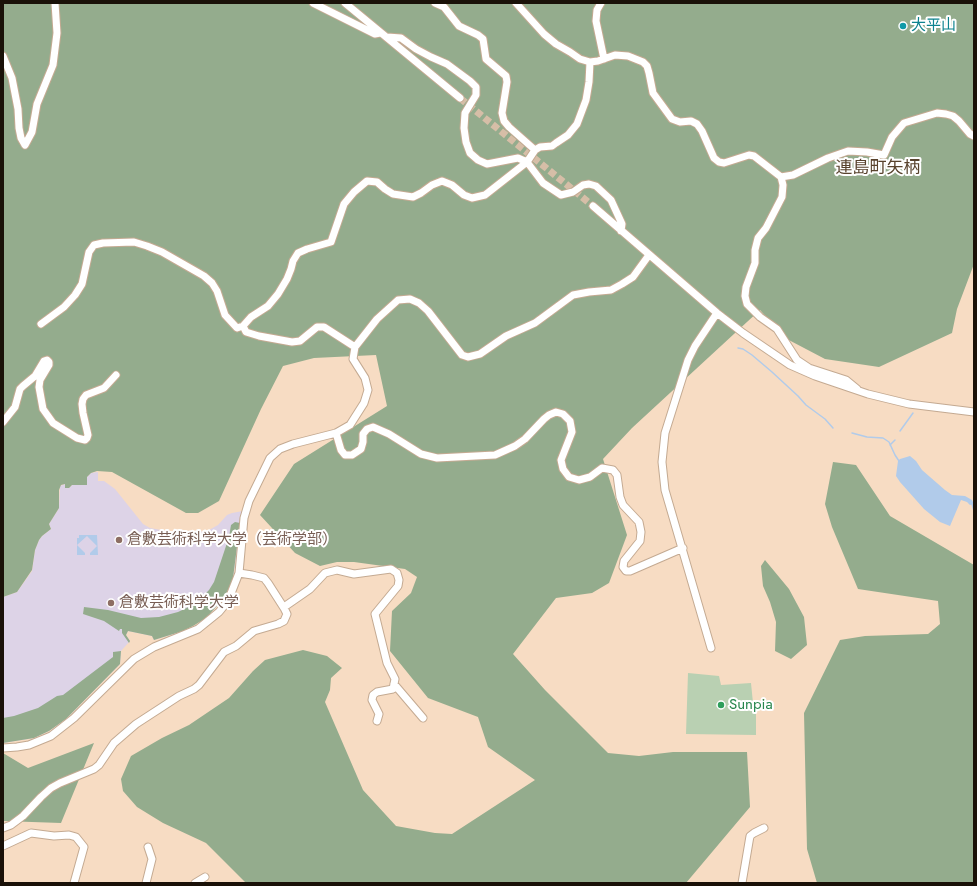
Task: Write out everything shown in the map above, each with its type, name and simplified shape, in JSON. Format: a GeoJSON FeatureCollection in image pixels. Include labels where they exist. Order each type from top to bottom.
{"type":"FeatureCollection","features":[{"type":"Feature","properties":{"kind":"street"},"geometry":{"type":"LineString","coordinates":[[3,56],[12,78],[18,109],[19,128],[21,138],[25,145],[32,132],[36,104],[53,65],[57,33],[55,3]]}},
{"type":"Feature","properties":{"kind":"street"},"geometry":{"type":"LineString","coordinates":[[314,3],[375,34],[380,32]]}},
{"type":"Feature","properties":{"kind":"street"},"geometry":{"type":"LineString","coordinates":[[345,3],[460,98]]}},
{"type":"Feature","properties":{"kind":"street"},"geometry":{"type":"LineString","coordinates":[[435,3],[444,7],[459,26],[483,39],[486,59],[506,76],[507,82],[502,113],[504,121],[508,127],[535,150]]}},
{"type":"Feature","properties":{"kind":"street"},"geometry":{"type":"LineString","coordinates":[[516,3],[544,34],[556,44],[580,59],[590,62],[615,55],[628,56],[643,62],[647,66],[653,93],[672,119],[680,122],[691,121],[697,124],[702,131],[714,158],[719,162],[724,163],[749,155],[754,156],[781,177],[783,185],[782,197],[766,228],[758,238],[755,250],[755,263],[746,287],[745,296],[747,304],[760,317],[777,329],[797,360],[808,368],[846,380],[862,392]]}},
{"type":"Feature","properties":{"kind":"street"},"geometry":{"type":"LineString","coordinates":[[601,3],[597,10],[596,22],[604,59]]}},
{"type":"Feature","properties":{"kind":"street"},"geometry":{"type":"LineString","coordinates":[[387,37],[402,38],[416,49],[447,64],[470,81],[476,88],[476,96],[465,113],[464,128],[466,142],[470,152],[478,160],[487,164],[518,158],[527,162],[543,183],[560,195],[573,192],[589,184],[596,186],[611,200],[622,224],[621,231]]}},
{"type":"Feature","properties":{"kind":"street"},"geometry":{"type":"LineString","coordinates":[[41,324],[64,307],[75,295],[82,284],[89,252],[94,244],[103,242],[134,242],[162,252],[212,282],[217,291],[225,315],[237,328],[243,326],[251,317],[268,306],[278,294],[292,269],[293,260],[298,253],[331,242],[344,204],[354,192],[367,181],[377,182],[385,190],[393,194],[413,197],[432,185],[442,181],[452,185],[464,195],[472,198],[485,195],[527,162],[535,150],[540,147],[552,146],[568,135],[577,124],[586,100],[590,62]]}},
{"type":"Feature","properties":{"kind":"street"},"geometry":{"type":"LineString","coordinates":[[781,177],[793,175],[828,158],[848,151],[884,155],[892,137],[904,123],[937,113],[953,116],[970,134],[974,136]]}},
{"type":"Feature","properties":{"kind":"street"},"geometry":{"type":"LineString","coordinates":[[593,206],[717,314],[749,338],[790,365],[815,376],[862,392],[909,404],[974,412]]}},
{"type":"Feature","properties":{"kind":"street"},"geometry":{"type":"LineString","coordinates":[[3,748],[29,744],[51,736],[74,718],[134,659],[154,646],[198,629],[218,612],[228,601],[239,573],[244,518],[249,501],[270,458],[280,449],[293,444],[336,433],[350,425],[364,403],[368,390],[364,378],[353,359],[355,347],[377,319],[398,300],[410,299],[419,303],[428,311],[462,354],[468,357],[480,354],[506,336],[535,323],[573,295],[611,290],[622,284],[633,277],[649,255]]}},
{"type":"Feature","properties":{"kind":"street"},"geometry":{"type":"LineString","coordinates":[[711,648],[665,490],[662,467],[662,447],[688,360],[695,346],[717,314]]}},
{"type":"Feature","properties":{"kind":"street"},"geometry":{"type":"LineString","coordinates":[[243,326],[246,332],[292,342],[300,341],[318,327],[324,327],[355,347]]}},
{"type":"Feature","properties":{"kind":"street"},"geometry":{"type":"LineString","coordinates":[[3,422],[15,407],[20,389],[35,376],[46,360],[49,362],[49,365],[40,380],[39,387],[43,409],[53,422],[77,438],[85,440],[88,435],[83,413],[83,398],[86,395],[104,388],[116,375]]}},
{"type":"Feature","properties":{"kind":"street"},"geometry":{"type":"LineString","coordinates":[[336,433],[341,450],[345,455],[352,455],[361,449],[363,434],[367,429],[373,426],[421,454],[437,458],[494,455],[515,446],[525,439],[544,419],[550,415],[556,412],[563,414],[570,421],[572,432],[561,460],[563,469],[569,477],[579,480],[590,477],[602,468],[613,470],[617,475],[620,497],[623,505],[639,522],[641,532],[640,541],[624,561],[623,568],[626,571],[630,571],[682,548]]}},
{"type":"Feature","properties":{"kind":"street"},"geometry":{"type":"LineString","coordinates":[[284,607],[310,589],[325,573],[337,570],[354,574],[391,569],[397,573],[399,580],[398,586],[375,614],[387,663],[395,679],[393,689],[377,692],[373,695],[372,700],[378,714],[377,721]]}},
{"type":"Feature","properties":{"kind":"street"},"geometry":{"type":"LineString","coordinates":[[3,828],[12,825],[23,816],[40,797],[51,788],[94,769],[99,765],[114,743],[136,724],[199,685],[224,652],[236,646],[254,631],[284,621],[286,614],[284,607],[264,578],[239,573]]}},
{"type":"Feature","properties":{"kind":"street"},"geometry":{"type":"LineString","coordinates":[[394,684],[423,718]]}},
{"type":"Feature","properties":{"kind":"street"},"geometry":{"type":"LineString","coordinates":[[742,883],[750,836],[764,828]]}},
{"type":"Feature","properties":{"kind":"street"},"geometry":{"type":"LineString","coordinates":[[3,846],[30,833],[76,837],[84,847],[74,883]]}},
{"type":"Feature","properties":{"kind":"street"},"geometry":{"type":"LineString","coordinates":[[146,883],[152,859],[148,847]]}},
{"type":"Feature","properties":{"kind":"street"},"geometry":{"type":"LineString","coordinates":[[195,883],[205,877]]}},
{"type":"Feature","properties":{"kind":"shaded area","name":"倉敷芸術科学大学"},"geometry":{"type":"Polygon","coordinates":[[[98,472],[98,481],[104,481],[115,489],[143,524],[150,528],[172,532],[186,533],[199,530],[200,532],[209,530],[218,525],[227,515],[243,511],[233,578],[225,597],[206,618],[183,631],[154,640],[152,636],[128,631],[126,635],[130,641],[121,651],[120,664],[66,719],[49,731],[34,738],[3,743],[3,597],[17,592],[32,571],[35,550],[39,540],[51,529],[49,524],[59,508],[60,486],[65,484],[66,488],[69,488],[72,485],[86,485],[87,477],[91,473],[98,472]]]}},
{"type":"Feature","properties":{"kind":"green space"},"geometry":{"type":"Polygon","coordinates":[[[3,3],[974,3],[974,264],[957,309],[952,333],[879,367],[825,359],[785,338],[760,310],[632,428],[603,459],[627,535],[609,583],[592,593],[556,598],[513,654],[545,690],[608,753],[639,756],[673,752],[747,752],[750,807],[686,883],[246,883],[206,843],[163,823],[137,807],[123,791],[121,779],[131,756],[162,738],[189,725],[229,698],[265,660],[303,650],[327,656],[342,668],[331,678],[330,690],[325,702],[363,790],[396,826],[435,833],[452,834],[535,780],[488,747],[478,717],[428,698],[390,651],[392,611],[411,593],[417,577],[405,569],[354,562],[337,562],[320,566],[295,553],[260,515],[294,464],[387,406],[376,355],[314,358],[283,366],[261,409],[219,501],[198,513],[186,513],[112,472],[97,471],[91,473],[87,477],[87,485],[72,485],[69,488],[65,488],[65,484],[61,485],[59,490],[59,508],[49,524],[51,529],[39,540],[35,550],[32,570],[17,592],[3,597],[3,3]]]}},
{"type":"Feature","properties":{"kind":"green space"},"geometry":{"type":"Polygon","coordinates":[[[833,462],[856,465],[890,516],[974,565],[974,883],[817,883],[807,849],[804,713],[840,640],[865,636],[928,634],[940,624],[938,601],[858,589],[832,527],[825,504],[833,462]]]}},
{"type":"Feature","properties":{"kind":"green space"},"geometry":{"type":"Polygon","coordinates":[[[235,522],[240,523],[233,578],[225,597],[206,618],[193,626],[183,631],[154,640],[152,636],[128,631],[126,635],[130,641],[129,643],[122,633],[122,629],[119,631],[104,621],[83,614],[84,607],[108,610],[141,618],[159,617],[178,612],[195,604],[209,590],[214,582],[229,537],[231,525],[235,522]]]}},
{"type":"Feature","properties":{"kind":"green space"},"geometry":{"type":"Polygon","coordinates":[[[765,560],[789,589],[804,617],[807,645],[791,659],[775,651],[776,622],[763,586],[761,566],[765,560]]]}},
{"type":"Feature","properties":{"kind":"green space"},"geometry":{"type":"Polygon","coordinates":[[[121,651],[120,664],[66,719],[49,731],[34,738],[3,743],[3,718],[38,708],[57,696],[63,695],[113,657],[113,652],[121,651]]]}},
{"type":"Feature","properties":{"kind":"green space","name":"Sunpia"},"geometry":{"type":"Polygon","coordinates":[[[688,673],[719,676],[721,685],[751,683],[753,703],[756,707],[756,735],[686,734],[688,673]]]}},
{"type":"Feature","properties":{"kind":"green space"},"geometry":{"type":"Polygon","coordinates":[[[94,743],[61,823],[3,821],[3,753],[28,768],[94,743]]]}},
{"type":"Feature","properties":{"kind":"water"},"geometry":{"type":"Polygon","coordinates":[[[910,456],[916,461],[922,470],[952,495],[965,496],[972,500],[974,504],[970,505],[961,500],[950,526],[940,522],[924,509],[896,476],[898,461],[910,456]]]}},
{"type":"Feature","properties":{"kind":"water"},"geometry":{"type":"Polygon","coordinates":[[[79,535],[97,535],[98,555],[90,555],[90,553],[97,546],[87,536],[77,545],[77,538],[79,538],[79,535]]]}},
{"type":"Feature","properties":{"kind":"water"},"geometry":{"type":"Polygon","coordinates":[[[77,545],[85,553],[85,555],[77,555],[77,545]]]}},
{"type":"Feature","properties":{"kind":"waterway"},"geometry":{"type":"LineString","coordinates":[[738,348],[743,349],[752,355],[806,405],[825,419],[833,428]]}},
{"type":"Feature","properties":{"kind":"waterway"},"geometry":{"type":"LineString","coordinates":[[900,431],[913,413]]}},
{"type":"Feature","properties":{"kind":"waterway"},"geometry":{"type":"LineString","coordinates":[[852,433],[867,437],[883,438],[889,442],[899,461]]}},
{"type":"Feature","properties":{"kind":"waterway"},"geometry":{"type":"LineString","coordinates":[[890,445],[895,440]]}},
{"type":"Feature","properties":{"kind":"waterway"},"geometry":{"type":"LineString","coordinates":[[972,504],[974,511]]}},
{"type":"Feature","properties":{"kind":"tunnel"},"geometry":{"type":"LineString","coordinates":[[460,98],[593,206]]}},
{"type":"Feature","properties":{"kind":"place","name":"大平山"},"geometry":{"type":"Point","coordinates":[903,26]}},
{"type":"Feature","properties":{"kind":"place","name":"倉敷芸術科学大学（芸術学部）"},"geometry":{"type":"Point","coordinates":[119,540]}},
{"type":"Feature","properties":{"kind":"place","name":"倉敷芸術科学大学"},"geometry":{"type":"Point","coordinates":[111,603]}},
{"type":"Feature","properties":{"kind":"place","name":"Sunpia"},"geometry":{"type":"Point","coordinates":[721,705]}},
{"type":"Feature","properties":{"kind":"district","name":"連島町矢柄"},"geometry":{"type":"Point","coordinates":[878,169]}}]}
